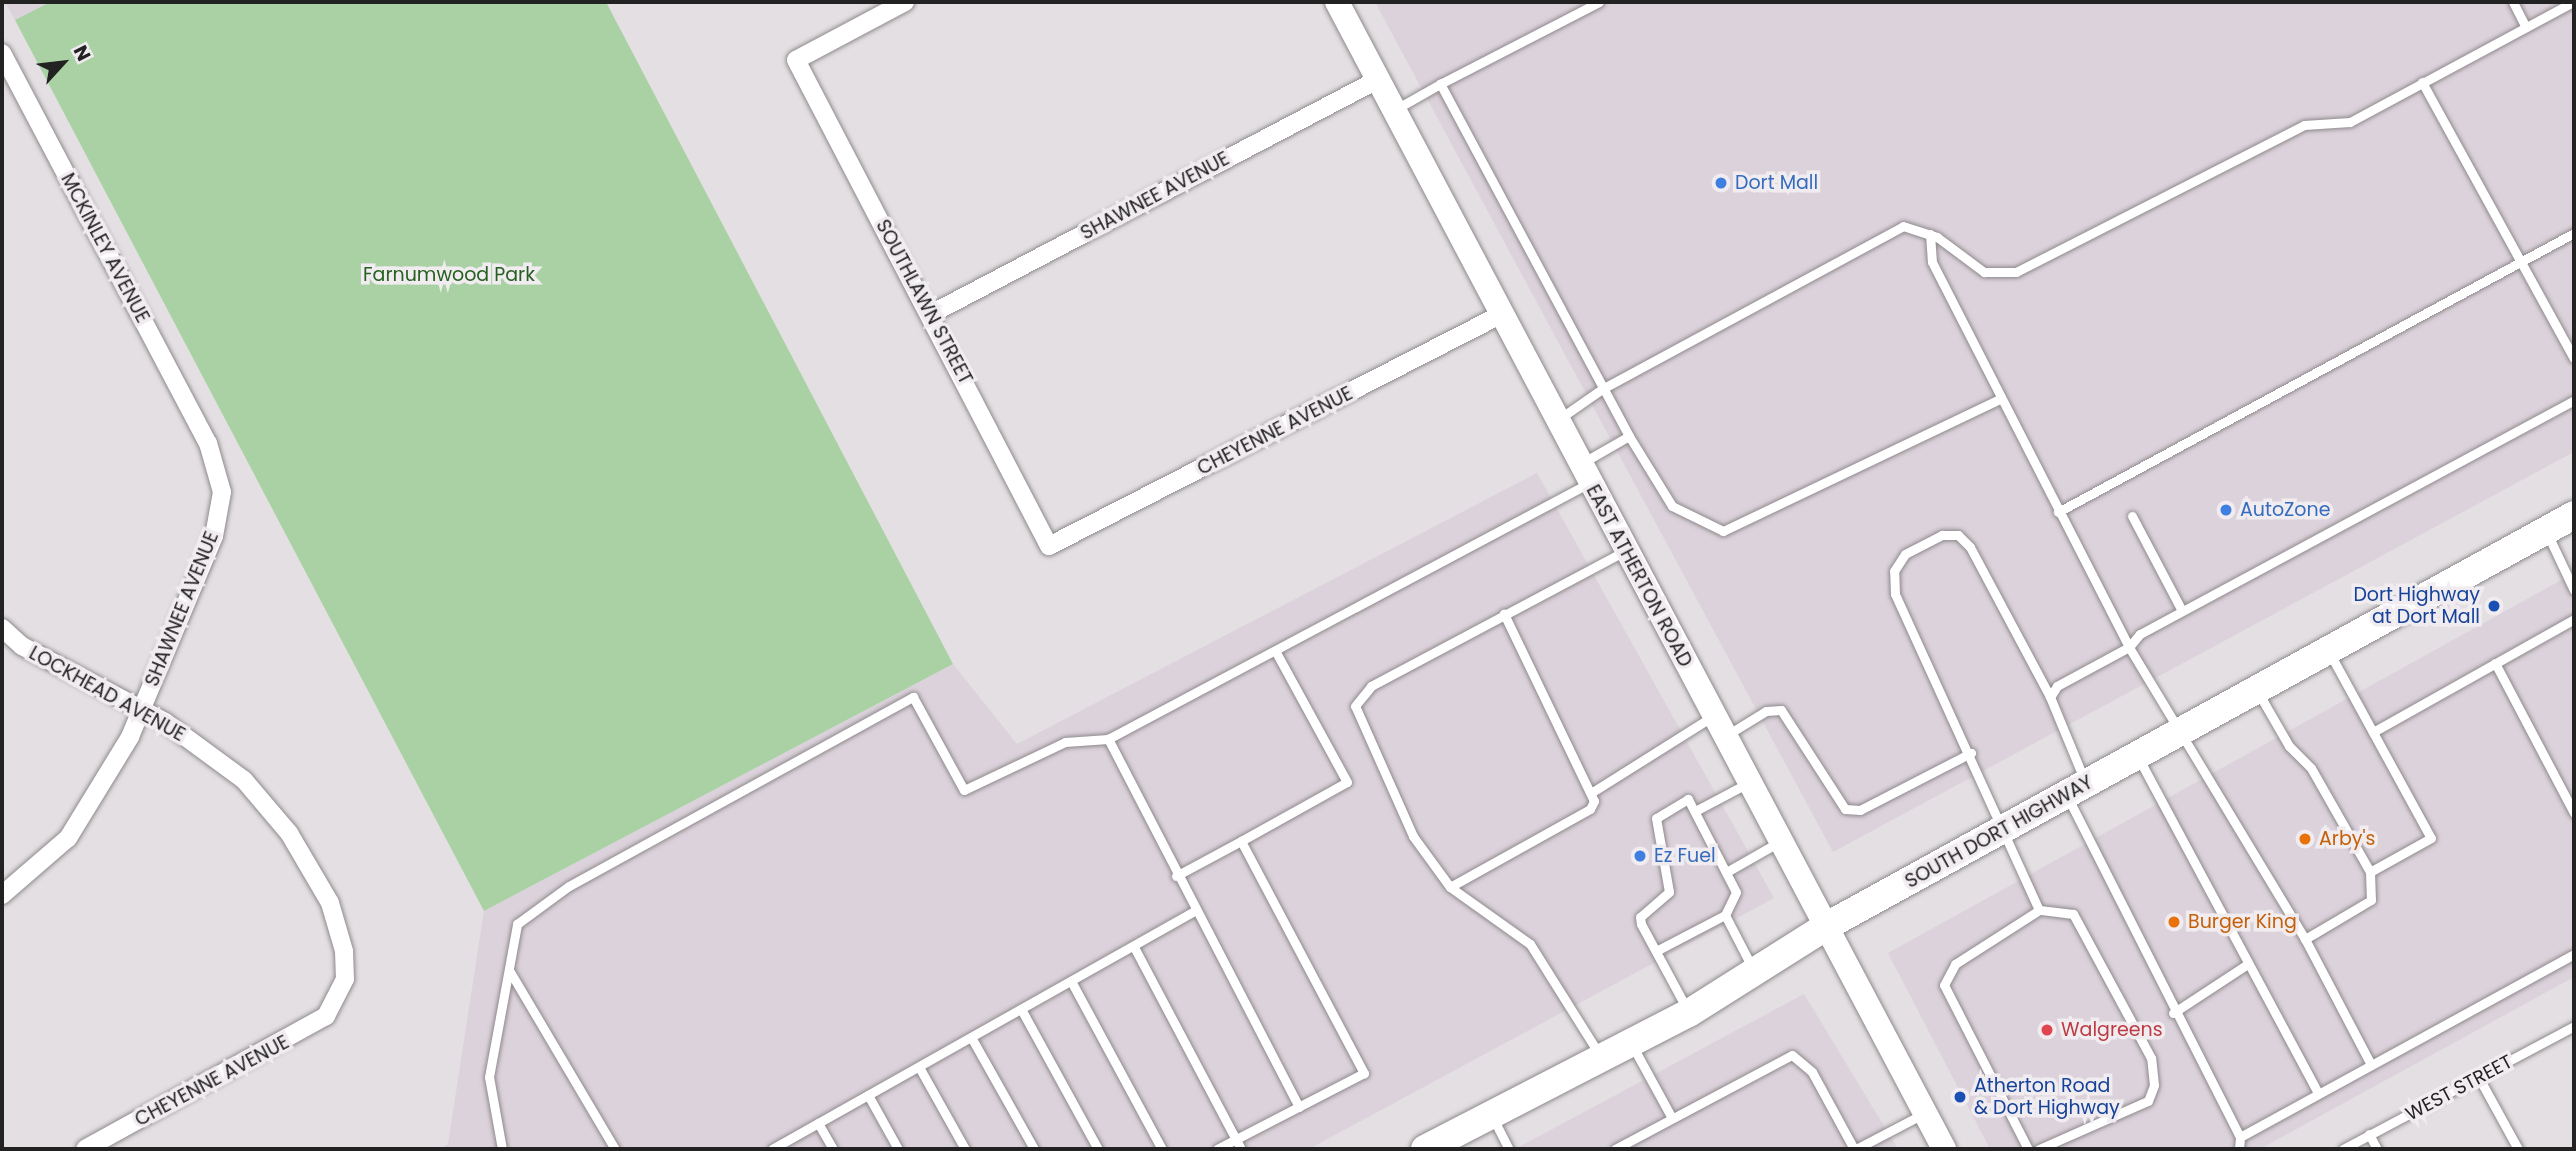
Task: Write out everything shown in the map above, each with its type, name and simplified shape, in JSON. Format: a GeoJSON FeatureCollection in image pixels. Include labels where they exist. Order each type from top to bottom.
{"type":"FeatureCollection","features":[{"type":"Feature","properties":{"kind":"main road","name":"SOUTH DORT HIGHWAY"},"geometry":{"type":"LineString","coordinates":[[1425,1149],[1493,1118],[1689,1013],[1755,974],[1825,927],[2574,515]]}},
{"type":"Feature","properties":{"kind":"street","name":"SOUTHLAWN STREET"},"geometry":{"type":"LineString","coordinates":[[905,2],[796,60],[931,314],[1049,546]]}},
{"type":"Feature","properties":{"kind":"street","name":"EAST ATHERTON ROAD"},"geometry":{"type":"LineString","coordinates":[[1337,2],[1718,727],[1944,1149]]}},
{"type":"Feature","properties":{"kind":"street","name":"MCKINLEY AVENUE"},"geometry":{"type":"LineString","coordinates":[[2,53],[208,443]]}},
{"type":"Feature","properties":{"kind":"street","name":"SHAWNEE AVENUE"},"geometry":{"type":"LineString","coordinates":[[931,314],[1379,79]]}},
{"type":"Feature","properties":{"kind":"street","name":"CHEYENNE AVENUE"},"geometry":{"type":"LineString","coordinates":[[1049,546],[1500,314]]}},
{"type":"Feature","properties":{"kind":"street","name":"SHAWNEE AVENUE"},"geometry":{"type":"LineString","coordinates":[[2,895],[68,838],[141,710],[214,536],[222,492],[208,443]]}},
{"type":"Feature","properties":{"kind":"street","name":"LOCKHEAD AVENUE"},"geometry":{"type":"LineString","coordinates":[[2,628],[22,646],[141,710],[244,780],[289,833],[330,903],[345,979],[326,1016],[302,1032]]}},
{"type":"Feature","properties":{"kind":"street","name":"CHEYENNE AVENUE"},"geometry":{"type":"LineString","coordinates":[[85,1149],[302,1032]]}},
{"type":"Feature","properties":{"kind":"lane"},"geometry":{"type":"LineString","coordinates":[[1394,111],[1440,84],[1599,2]]}},
{"type":"Feature","properties":{"kind":"lane"},"geometry":{"type":"LineString","coordinates":[[2513,2],[2526,27]]}},
{"type":"Feature","properties":{"kind":"lane"},"geometry":{"type":"LineString","coordinates":[[1558,420],[1602,389],[1903,226],[1930,234],[1984,272],[2016,272],[2304,125],[2350,122],[2573,2]]}},
{"type":"Feature","properties":{"kind":"lane"},"geometry":{"type":"LineString","coordinates":[[2422,82],[2574,358]]}},
{"type":"Feature","properties":{"kind":"lane"},"geometry":{"type":"LineString","coordinates":[[1440,84],[1602,389],[1672,506],[1723,531],[2000,399]]}},
{"type":"Feature","properties":{"kind":"lane"},"geometry":{"type":"LineString","coordinates":[[2058,512],[2574,233]]}},
{"type":"Feature","properties":{"kind":"lane"},"geometry":{"type":"LineString","coordinates":[[1930,234],[1932,262],[2129,648],[2176,734],[2219,788],[2305,939],[2370,1063]]}},
{"type":"Feature","properties":{"kind":"lane"},"geometry":{"type":"LineString","coordinates":[[2050,697],[2057,687],[2129,648],[2140,634],[2574,400]]}},
{"type":"Feature","properties":{"kind":"lane"},"geometry":{"type":"LineString","coordinates":[[502,1149],[489,1077],[517,924],[569,886],[913,697],[964,790],[1065,742],[1108,739],[1278,654],[1585,473],[1629,436]]}},
{"type":"Feature","properties":{"kind":"lane"},"geometry":{"type":"LineString","coordinates":[[2132,516],[2182,611]]}},
{"type":"Feature","properties":{"kind":"lane"},"geometry":{"type":"LineString","coordinates":[[2546,531],[2574,590]]}},
{"type":"Feature","properties":{"kind":"lane"},"geometry":{"type":"LineString","coordinates":[[2039,910],[2006,827],[1895,594],[1894,571],[1905,554],[1942,535],[1958,535],[1970,547],[2050,697],[2076,789],[2173,1013],[2240,1137],[2239,1149]]}},
{"type":"Feature","properties":{"kind":"lane"},"geometry":{"type":"LineString","coordinates":[[1602,1059],[1558,983],[1530,944],[1450,887],[1413,836],[1355,706],[1371,686],[1626,551]]}},
{"type":"Feature","properties":{"kind":"lane"},"geometry":{"type":"LineString","coordinates":[[1450,887],[1590,809],[1594,791],[1504,614]]}},
{"type":"Feature","properties":{"kind":"lane"},"geometry":{"type":"LineString","coordinates":[[2373,732],[2574,618]]}},
{"type":"Feature","properties":{"kind":"lane"},"geometry":{"type":"LineString","coordinates":[[2328,650],[2431,838],[2370,872]]}},
{"type":"Feature","properties":{"kind":"lane"},"geometry":{"type":"LineString","coordinates":[[1176,876],[1347,782],[1278,654]]}},
{"type":"Feature","properties":{"kind":"lane"},"geometry":{"type":"LineString","coordinates":[[2495,663],[2574,813]]}},
{"type":"Feature","properties":{"kind":"lane"},"geometry":{"type":"LineString","coordinates":[[2256,690],[2289,746],[2311,768],[2370,872],[2371,900],[2305,939]]}},
{"type":"Feature","properties":{"kind":"lane"},"geometry":{"type":"LineString","coordinates":[[1594,791],[1718,727],[1766,711],[1781,710],[1833,797],[1845,809],[1860,810],[1970,753]]}},
{"type":"Feature","properties":{"kind":"lane"},"geometry":{"type":"LineString","coordinates":[[1108,739],[1194,911],[1298,1107]]}},
{"type":"Feature","properties":{"kind":"lane"},"geometry":{"type":"LineString","coordinates":[[2137,755],[2244,945],[2246,965],[2318,1093]]}},
{"type":"Feature","properties":{"kind":"lane"},"geometry":{"type":"LineString","coordinates":[[1699,809],[1748,783]]}},
{"type":"Feature","properties":{"kind":"lane"},"geometry":{"type":"LineString","coordinates":[[1656,951],[1726,915],[1736,892],[1730,870],[1699,809],[1688,799],[1654,822],[1668,896],[1644,910],[1640,924],[1689,1013]]}},
{"type":"Feature","properties":{"kind":"lane"},"geometry":{"type":"LineString","coordinates":[[1217,1149],[1364,1073],[1241,841]]}},
{"type":"Feature","properties":{"kind":"lane"},"geometry":{"type":"LineString","coordinates":[[1730,870],[1780,842]]}},
{"type":"Feature","properties":{"kind":"lane"},"geometry":{"type":"LineString","coordinates":[[2028,1149],[1944,985],[1955,964],[2039,910],[2073,914],[2151,1058],[2154,1085],[2148,1101],[2039,1149]]}},
{"type":"Feature","properties":{"kind":"lane"},"geometry":{"type":"LineString","coordinates":[[772,1149],[1194,911]]}},
{"type":"Feature","properties":{"kind":"lane"},"geometry":{"type":"LineString","coordinates":[[1726,915],[1755,974]]}},
{"type":"Feature","properties":{"kind":"lane"},"geometry":{"type":"LineString","coordinates":[[1134,947],[1241,1149]]}},
{"type":"Feature","properties":{"kind":"lane"},"geometry":{"type":"LineString","coordinates":[[2240,1137],[2370,1063],[2574,954]]}},
{"type":"Feature","properties":{"kind":"lane"},"geometry":{"type":"LineString","coordinates":[[2173,1013],[2246,965]]}},
{"type":"Feature","properties":{"kind":"lane"},"geometry":{"type":"LineString","coordinates":[[509,970],[615,1149]]}},
{"type":"Feature","properties":{"kind":"lane"},"geometry":{"type":"LineString","coordinates":[[1071,981],[1162,1149]]}},
{"type":"Feature","properties":{"kind":"lane"},"geometry":{"type":"LineString","coordinates":[[1021,1009],[1098,1149]]}},
{"type":"Feature","properties":{"kind":"lane","name":"WEST STREET"},"geometry":{"type":"LineString","coordinates":[[2343,1149],[2479,1079],[2574,1026]]}},
{"type":"Feature","properties":{"kind":"lane"},"geometry":{"type":"LineString","coordinates":[[971,1037],[1034,1149]]}},
{"type":"Feature","properties":{"kind":"lane"},"geometry":{"type":"LineString","coordinates":[[1631,1043],[1672,1118]]}},
{"type":"Feature","properties":{"kind":"lane"},"geometry":{"type":"LineString","coordinates":[[1615,1149],[1792,1055],[1812,1072],[1855,1149],[1924,1113]]}},
{"type":"Feature","properties":{"kind":"lane"},"geometry":{"type":"LineString","coordinates":[[919,1067],[965,1149]]}},
{"type":"Feature","properties":{"kind":"lane"},"geometry":{"type":"LineString","coordinates":[[2479,1079],[2518,1149]]}},
{"type":"Feature","properties":{"kind":"lane"},"geometry":{"type":"LineString","coordinates":[[868,1095],[898,1149]]}},
{"type":"Feature","properties":{"kind":"lane"},"geometry":{"type":"LineString","coordinates":[[1493,1118],[1509,1149]]}},
{"type":"Feature","properties":{"kind":"lane"},"geometry":{"type":"LineString","coordinates":[[818,1123],[833,1149]]}},
{"type":"Feature","properties":{"kind":"lane"},"geometry":{"type":"LineString","coordinates":[[2368,1134],[2376,1149]]}},
{"type":"Feature","properties":{"kind":"shaded area"},"geometry":{"type":"Polygon","coordinates":[[[5,2],[50,2],[15,20],[5,2]]]}},
{"type":"Feature","properties":{"kind":"shaded area"},"geometry":{"type":"Polygon","coordinates":[[[1375,2],[2574,2],[2574,452],[1833,852],[1375,2]]]}},
{"type":"Feature","properties":{"kind":"shaded area"},"geometry":{"type":"Polygon","coordinates":[[[1537,473],[1774,898],[1309,1149],[439,1149],[448,1144],[484,911],[953,664],[1017,744],[1537,473]]]}},
{"type":"Feature","properties":{"kind":"shaded area"},"geometry":{"type":"Polygon","coordinates":[[[2574,573],[2574,977],[2260,1149],[1990,1149],[1888,953],[2574,573]]]}},
{"type":"Feature","properties":{"kind":"shaded area"},"geometry":{"type":"Polygon","coordinates":[[[1804,994],[1898,1149],[1515,1149],[1804,994]]]}},
{"type":"Feature","properties":{"kind":"green space","name":"Farnumwood Park"},"geometry":{"type":"Polygon","coordinates":[[[50,2],[606,2],[953,664],[484,911],[15,20],[50,2]]]}},
{"type":"Feature","properties":{"kind":"place","name":"Dort Mall"},"geometry":{"type":"Point","coordinates":[1721,183]}},
{"type":"Feature","properties":{"kind":"place","name":"AutoZone"},"geometry":{"type":"Point","coordinates":[2226,510]}},
{"type":"Feature","properties":{"kind":"place","name":"Dort Highway at Dort Mall"},"geometry":{"type":"Point","coordinates":[2494,606]}},
{"type":"Feature","properties":{"kind":"place","name":"Arby's"},"geometry":{"type":"Point","coordinates":[2305,839]}},
{"type":"Feature","properties":{"kind":"place","name":"Ez Fuel"},"geometry":{"type":"Point","coordinates":[1640,856]}},
{"type":"Feature","properties":{"kind":"place","name":"Burger King"},"geometry":{"type":"Point","coordinates":[2174,922]}},
{"type":"Feature","properties":{"kind":"place","name":"Walgreens"},"geometry":{"type":"Point","coordinates":[2047,1030]}},
{"type":"Feature","properties":{"kind":"place","name":"Atherton Road & Dort Highway"},"geometry":{"type":"Point","coordinates":[1960,1097]}}]}
